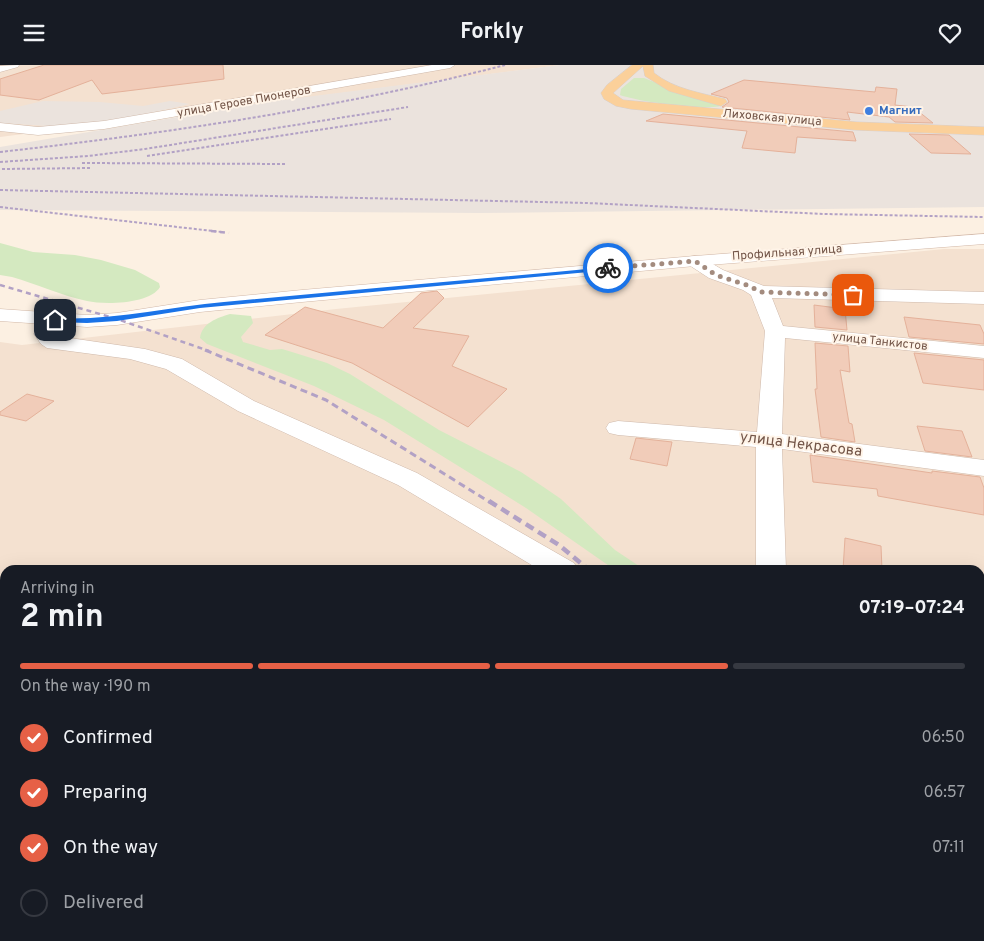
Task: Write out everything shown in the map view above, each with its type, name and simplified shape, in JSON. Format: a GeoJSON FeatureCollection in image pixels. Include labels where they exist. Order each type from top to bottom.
{"type":"FeatureCollection","features":[{"type":"Feature","properties":{"kind":"main road","name":"Лиховская улица"},"geometry":{"type":"LineString","coordinates":[[638,65],[607,93],[612,100],[631,105],[830,124],[884,128],[984,131]]}},
{"type":"Feature","properties":{"kind":"main road"},"geometry":{"type":"LineString","coordinates":[[648,65],[647,69],[653,77]]}},
{"type":"Feature","properties":{"kind":"main road"},"geometry":{"type":"LineString","coordinates":[[625,76],[653,77],[689,93],[735,105],[830,124]]}},
{"type":"Feature","properties":{"kind":"main road"},"geometry":{"type":"LineString","coordinates":[[714,113],[728,111],[735,105]]}},
{"type":"Feature","properties":{"kind":"street"},"geometry":{"type":"LineString","coordinates":[[0,69],[14,65]]}},
{"type":"Feature","properties":{"kind":"street","name":"улица Героев Пионеров"},"geometry":{"type":"LineString","coordinates":[[0,127],[38,131],[122,123],[450,65]]}},
{"type":"Feature","properties":{"kind":"street","name":"Профильная улица"},"geometry":{"type":"LineString","coordinates":[[0,315],[87,321],[200,306],[695,261],[984,239]]}},
{"type":"Feature","properties":{"kind":"street"},"geometry":{"type":"LineString","coordinates":[[695,261],[716,275],[750,286],[760,292],[984,298]]}},
{"type":"Feature","properties":{"kind":"street"},"geometry":{"type":"LineString","coordinates":[[760,292],[775,331],[769,440],[771,565]]}},
{"type":"Feature","properties":{"kind":"street"},"geometry":{"type":"LineString","coordinates":[[48,319],[44,334],[55,343],[111,351],[174,364],[245,405],[393,472],[554,565]]}},
{"type":"Feature","properties":{"kind":"street","name":"улица Танкистов"},"geometry":{"type":"LineString","coordinates":[[775,331],[984,352]]}},
{"type":"Feature","properties":{"kind":"street","name":"улица Некрасова"},"geometry":{"type":"LineString","coordinates":[[618,428],[769,440],[984,468]]}},
{"type":"Feature","properties":{"kind":"shaded area"},"geometry":{"type":"Polygon","coordinates":[[[0,65],[560,65],[0,137],[0,65]]]}},
{"type":"Feature","properties":{"kind":"shaded area"},"geometry":{"type":"Polygon","coordinates":[[[560,65],[984,65],[984,207],[479,213],[0,210],[0,147],[266,102],[560,65]]]}},
{"type":"Feature","properties":{"kind":"shaded area"},"geometry":{"type":"Polygon","coordinates":[[[43,101],[100,102],[143,106],[170,101],[190,104],[115,121],[64,127],[0,123],[0,111],[43,101]]]}},
{"type":"Feature","properties":{"kind":"shaded area"},"geometry":{"type":"Polygon","coordinates":[[[944,249],[984,249],[984,565],[0,565],[0,342],[22,345],[336,309],[944,249]]]}},
{"type":"Feature","properties":{"kind":"green space"},"geometry":{"type":"Polygon","coordinates":[[[634,78],[644,78],[687,95],[723,105],[704,107],[656,103],[620,95],[621,89],[634,78]]]}},
{"type":"Feature","properties":{"kind":"green space"},"geometry":{"type":"Polygon","coordinates":[[[0,243],[33,252],[75,255],[101,260],[135,270],[159,283],[160,287],[155,293],[147,297],[126,302],[105,303],[78,299],[12,277],[0,275],[0,243]]]}},
{"type":"Feature","properties":{"kind":"green space"},"geometry":{"type":"Polygon","coordinates":[[[230,314],[251,316],[253,323],[241,337],[243,342],[270,350],[282,349],[327,363],[350,374],[439,430],[521,472],[561,499],[615,550],[638,565],[608,565],[526,508],[384,420],[314,386],[207,344],[200,338],[201,333],[215,319],[230,314]]]}},
{"type":"Feature","properties":{"kind":"building"},"geometry":{"type":"Polygon","coordinates":[[[44,65],[223,65],[224,79],[102,94],[92,80],[39,100],[0,95],[0,79],[44,65]]]}},
{"type":"Feature","properties":{"kind":"building"},"geometry":{"type":"Polygon","coordinates":[[[744,80],[875,92],[876,87],[897,89],[895,105],[913,107],[933,123],[895,122],[889,117],[847,112],[850,120],[722,107],[729,102],[727,98],[711,94],[744,80]]]}},
{"type":"Feature","properties":{"kind":"building"},"geometry":{"type":"Polygon","coordinates":[[[663,114],[853,132],[856,141],[797,137],[795,153],[742,148],[747,131],[646,121],[663,114]]]}},
{"type":"Feature","properties":{"kind":"building"},"geometry":{"type":"Polygon","coordinates":[[[909,134],[949,135],[971,154],[931,153],[909,134]]]}},
{"type":"Feature","properties":{"kind":"building"},"geometry":{"type":"Polygon","coordinates":[[[437,291],[444,298],[413,328],[469,336],[452,366],[507,389],[468,427],[352,363],[265,335],[305,307],[383,328],[421,293],[437,291]]]}},
{"type":"Feature","properties":{"kind":"building"},"geometry":{"type":"Polygon","coordinates":[[[814,305],[845,309],[847,330],[815,327],[814,305]]]}},
{"type":"Feature","properties":{"kind":"building"},"geometry":{"type":"Polygon","coordinates":[[[904,317],[980,325],[984,334],[984,344],[909,337],[904,317]]]}},
{"type":"Feature","properties":{"kind":"building"},"geometry":{"type":"Polygon","coordinates":[[[815,343],[848,346],[850,372],[840,370],[849,423],[852,424],[855,442],[821,437],[815,389],[817,389],[815,343]]]}},
{"type":"Feature","properties":{"kind":"building"},"geometry":{"type":"Polygon","coordinates":[[[914,353],[984,360],[984,390],[923,383],[914,353]]]}},
{"type":"Feature","properties":{"kind":"building"},"geometry":{"type":"Polygon","coordinates":[[[27,394],[54,401],[26,421],[0,415],[0,412],[27,394]]]}},
{"type":"Feature","properties":{"kind":"building"},"geometry":{"type":"Polygon","coordinates":[[[917,426],[962,431],[972,457],[925,451],[917,426]]]}},
{"type":"Feature","properties":{"kind":"building"},"geometry":{"type":"Polygon","coordinates":[[[636,438],[672,442],[667,466],[630,459],[636,438]]]}},
{"type":"Feature","properties":{"kind":"building"},"geometry":{"type":"Polygon","coordinates":[[[810,455],[932,473],[932,471],[980,477],[984,488],[984,515],[878,496],[877,489],[813,482],[810,455]]]}},
{"type":"Feature","properties":{"kind":"building"},"geometry":{"type":"Polygon","coordinates":[[[845,538],[881,546],[882,565],[843,565],[845,538]]]}},
{"type":"Feature","properties":{"kind":"railway"},"geometry":{"type":"LineString","coordinates":[[0,152],[254,117],[380,94],[505,65]]}},
{"type":"Feature","properties":{"kind":"railway"},"geometry":{"type":"LineString","coordinates":[[0,162],[88,156],[145,149],[408,107]]}},
{"type":"Feature","properties":{"kind":"railway"},"geometry":{"type":"LineString","coordinates":[[147,156],[391,119]]}},
{"type":"Feature","properties":{"kind":"railway"},"geometry":{"type":"LineString","coordinates":[[82,163],[287,164]]}},
{"type":"Feature","properties":{"kind":"railway"},"geometry":{"type":"LineString","coordinates":[[2,169],[92,168]]}},
{"type":"Feature","properties":{"kind":"railway"},"geometry":{"type":"LineString","coordinates":[[0,190],[587,203],[824,214],[984,217]]}},
{"type":"Feature","properties":{"kind":"railway"},"geometry":{"type":"LineString","coordinates":[[0,207],[222,232]]}},
{"type":"Feature","properties":{"kind":"railway"},"geometry":{"type":"LineString","coordinates":[[211,231],[229,233]]}},
{"type":"Feature","properties":{"kind":"railway"},"geometry":{"type":"LineString","coordinates":[[0,285],[117,319],[209,351]]}},
{"type":"Feature","properties":{"kind":"railway"},"geometry":{"type":"LineString","coordinates":[[205,350],[326,400],[491,503]]}},
{"type":"Feature","properties":{"kind":"railway"},"geometry":{"type":"LineString","coordinates":[[489,501],[559,545],[583,565]]}},
{"type":"Feature","properties":{"kind":"way so far"},"geometry":{"type":"LineString","coordinates":[[608,268],[695,261],[716,275],[750,286],[760,292],[853,295]]}},
{"type":"Feature","properties":{"kind":"place","name":"Магнит"},"geometry":{"type":"Point","coordinates":[869,111]}},
{"type":"Feature","properties":{"kind":"route"},"geometry":{"type":"LineString","coordinates":[[55,320],[87,321],[117,319],[200,306],[608,268]]}}]}
